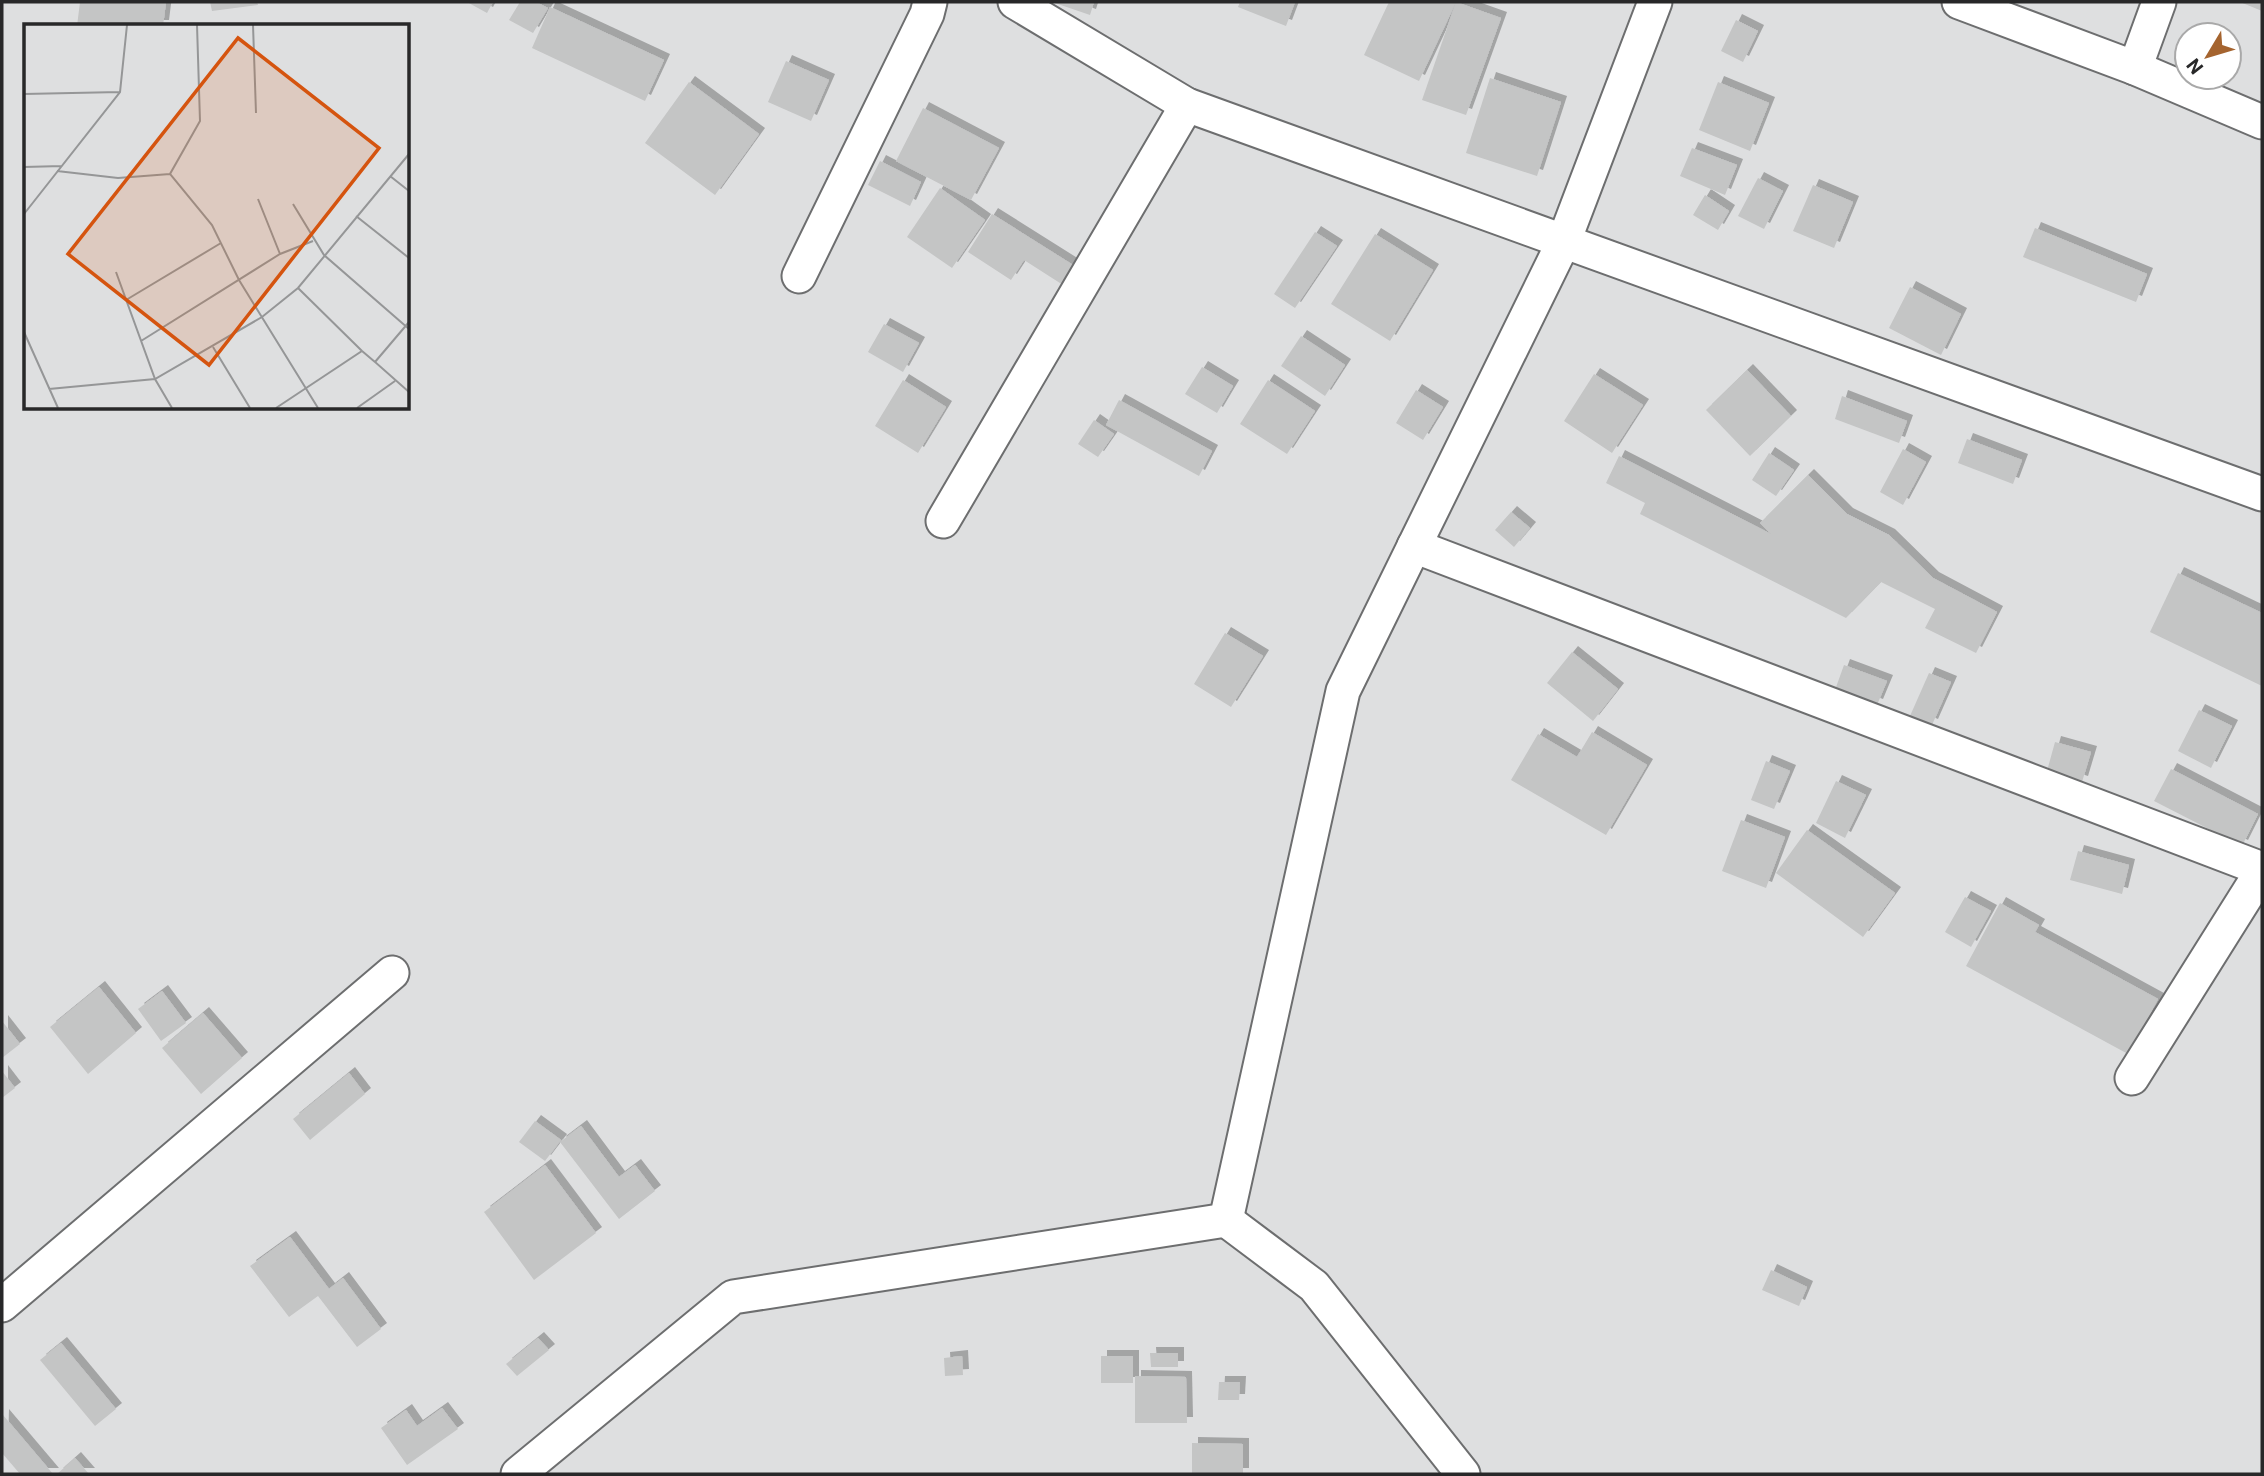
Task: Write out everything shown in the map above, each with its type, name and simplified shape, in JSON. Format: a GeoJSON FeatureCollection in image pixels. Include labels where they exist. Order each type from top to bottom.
{"type":"FeatureCollection","features":[{"type":"Feature","properties":{"kind":"street"},"geometry":{"type":"LineString","coordinates":[[799,276],[927,14],[930,2]]}},
{"type":"Feature","properties":{"kind":"street"},"geometry":{"type":"LineString","coordinates":[[1015,2],[1187,105],[2262,494]]}},
{"type":"Feature","properties":{"kind":"street"},"geometry":{"type":"LineString","coordinates":[[1226,1220],[1343,691],[1564,242],[1655,2]]}},
{"type":"Feature","properties":{"kind":"street"},"geometry":{"type":"LineString","coordinates":[[1959,2],[2135,68],[2262,122]]}},
{"type":"Feature","properties":{"kind":"street"},"geometry":{"type":"LineString","coordinates":[[2135,68],[2159,2]]}},
{"type":"Feature","properties":{"kind":"street"},"geometry":{"type":"LineString","coordinates":[[943,521],[1187,105]]}},
{"type":"Feature","properties":{"kind":"street"},"geometry":{"type":"LineString","coordinates":[[1414,546],[2262,870],[2132,1078]]}},
{"type":"Feature","properties":{"kind":"street"},"geometry":{"type":"LineString","coordinates":[[2,1305],[392,973]]}},
{"type":"Feature","properties":{"kind":"street"},"geometry":{"type":"LineString","coordinates":[[518,1474],[733,1297],[1226,1220],[1314,1286],[1463,1474]]}},
{"type":"Feature","properties":{"kind":"building"},"geometry":{"type":"Polygon","coordinates":[[[80,2],[166,2],[163,24],[77,24],[80,2]]]}},
{"type":"Feature","properties":{"kind":"building"},"geometry":{"type":"Polygon","coordinates":[[[210,2],[257,2],[258,5],[212,11],[210,2]]]}},
{"type":"Feature","properties":{"kind":"building"},"geometry":{"type":"Polygon","coordinates":[[[467,2],[493,2],[487,13],[467,2]]]}},
{"type":"Feature","properties":{"kind":"building"},"geometry":{"type":"Polygon","coordinates":[[[520,2],[536,2],[548,8],[533,33],[509,20],[520,2]]]}},
{"type":"Feature","properties":{"kind":"building"},"geometry":{"type":"Polygon","coordinates":[[[1052,2],[1094,2],[1090,15],[1052,2]]]}},
{"type":"Feature","properties":{"kind":"building"},"geometry":{"type":"Polygon","coordinates":[[[1240,2],[1295,2],[1286,26],[1238,7],[1240,2]]]}},
{"type":"Feature","properties":{"kind":"building"},"geometry":{"type":"Polygon","coordinates":[[[1389,2],[1456,2],[1419,81],[1364,55],[1389,2]]]}},
{"type":"Feature","properties":{"kind":"building"},"geometry":{"type":"Polygon","coordinates":[[[1456,2],[1501,18],[1466,115],[1422,100],[1456,2]]]}},
{"type":"Feature","properties":{"kind":"building"},"geometry":{"type":"Polygon","coordinates":[[[2240,2],[2262,2],[2262,11],[2240,2]]]}},
{"type":"Feature","properties":{"kind":"building"},"geometry":{"type":"Polygon","coordinates":[[[550,7],[664,60],[645,101],[532,48],[550,7]]]}},
{"type":"Feature","properties":{"kind":"building"},"geometry":{"type":"Polygon","coordinates":[[[1736,20],[1758,31],[1743,62],[1721,51],[1736,20]]]}},
{"type":"Feature","properties":{"kind":"building"},"geometry":{"type":"Polygon","coordinates":[[[786,61],[829,80],[811,121],[768,102],[786,61]]]}},
{"type":"Feature","properties":{"kind":"building"},"geometry":{"type":"Polygon","coordinates":[[[1490,78],[1561,102],[1537,176],[1466,153],[1490,78]]]}},
{"type":"Feature","properties":{"kind":"building"},"geometry":{"type":"Polygon","coordinates":[[[689,82],[759,134],[715,195],[645,143],[689,82]]]}},
{"type":"Feature","properties":{"kind":"building"},"geometry":{"type":"Polygon","coordinates":[[[1718,82],[1769,103],[1750,151],[1699,130],[1718,82]]]}},
{"type":"Feature","properties":{"kind":"building"},"geometry":{"type":"Polygon","coordinates":[[[923,108],[999,148],[971,200],[896,161],[923,108]]]}},
{"type":"Feature","properties":{"kind":"building"},"geometry":{"type":"Polygon","coordinates":[[[1692,148],[1737,165],[1725,195],[1680,176],[1692,148]]]}},
{"type":"Feature","properties":{"kind":"building"},"geometry":{"type":"Polygon","coordinates":[[[880,161],[921,182],[910,206],[868,185],[880,161]]]}},
{"type":"Feature","properties":{"kind":"building"},"geometry":{"type":"Polygon","coordinates":[[[1758,178],[1783,191],[1764,229],[1738,216],[1758,178]]]}},
{"type":"Feature","properties":{"kind":"building"},"geometry":{"type":"Polygon","coordinates":[[[1813,185],[1853,202],[1834,248],[1793,231],[1813,185]]]}},
{"type":"Feature","properties":{"kind":"building"},"geometry":{"type":"Polygon","coordinates":[[[940,188],[985,220],[952,268],[907,237],[940,188]]]}},
{"type":"Feature","properties":{"kind":"building"},"geometry":{"type":"Polygon","coordinates":[[[1705,195],[1729,211],[1718,230],[1693,215],[1705,195]]]}},
{"type":"Feature","properties":{"kind":"building"},"geometry":{"type":"Polygon","coordinates":[[[992,214],[1100,282],[1088,301],[1024,260],[1011,280],[968,252],[992,214]]]}},
{"type":"Feature","properties":{"kind":"building"},"geometry":{"type":"Polygon","coordinates":[[[2035,228],[2147,274],[2136,302],[2023,257],[2035,228]]]}},
{"type":"Feature","properties":{"kind":"building"},"geometry":{"type":"Polygon","coordinates":[[[1315,232],[1337,246],[1295,308],[1274,294],[1315,232]]]}},
{"type":"Feature","properties":{"kind":"building"},"geometry":{"type":"Polygon","coordinates":[[[1375,234],[1433,270],[1390,341],[1331,304],[1375,234]]]}},
{"type":"Feature","properties":{"kind":"building"},"geometry":{"type":"Polygon","coordinates":[[[1910,287],[1961,314],[1941,355],[1889,328],[1910,287]]]}},
{"type":"Feature","properties":{"kind":"building"},"geometry":{"type":"Polygon","coordinates":[[[884,324],[919,343],[903,372],[868,352],[884,324]]]}},
{"type":"Feature","properties":{"kind":"building"},"geometry":{"type":"Polygon","coordinates":[[[1301,336],[1345,365],[1325,396],[1281,366],[1301,336]]]}},
{"type":"Feature","properties":{"kind":"building"},"geometry":{"type":"Polygon","coordinates":[[[1202,367],[1233,386],[1217,413],[1185,394],[1202,367]]]}},
{"type":"Feature","properties":{"kind":"building"},"geometry":{"type":"Polygon","coordinates":[[[1747,370],[1791,416],[1750,456],[1706,410],[1747,370]]]}},
{"type":"Feature","properties":{"kind":"building"},"geometry":{"type":"Polygon","coordinates":[[[1594,374],[1643,405],[1612,453],[1564,421],[1594,374]]]}},
{"type":"Feature","properties":{"kind":"building"},"geometry":{"type":"Polygon","coordinates":[[[903,380],[946,407],[918,453],[875,426],[903,380]]]}},
{"type":"Feature","properties":{"kind":"building"},"geometry":{"type":"Polygon","coordinates":[[[1268,380],[1315,411],[1287,454],[1240,424],[1268,380]]]}},
{"type":"Feature","properties":{"kind":"building"},"geometry":{"type":"Polygon","coordinates":[[[1416,390],[1443,407],[1423,440],[1396,423],[1416,390]]]}},
{"type":"Feature","properties":{"kind":"building"},"geometry":{"type":"Polygon","coordinates":[[[1842,396],[1907,421],[1899,443],[1835,419],[1842,396]]]}},
{"type":"Feature","properties":{"kind":"building"},"geometry":{"type":"Polygon","coordinates":[[[1119,400],[1212,451],[1199,476],[1106,425],[1119,400]]]}},
{"type":"Feature","properties":{"kind":"building"},"geometry":{"type":"Polygon","coordinates":[[[1094,420],[1114,434],[1098,457],[1078,444],[1094,420]]]}},
{"type":"Feature","properties":{"kind":"building"},"geometry":{"type":"Polygon","coordinates":[[[1967,439],[2022,460],[2013,484],[1958,463],[1967,439]]]}},
{"type":"Feature","properties":{"kind":"building"},"geometry":{"type":"Polygon","coordinates":[[[1903,449],[1926,462],[1903,505],[1880,492],[1903,449]]]}},
{"type":"Feature","properties":{"kind":"building"},"geometry":{"type":"Polygon","coordinates":[[[1769,453],[1794,470],[1776,496],[1752,480],[1769,453]]]}},
{"type":"Feature","properties":{"kind":"building"},"geometry":{"type":"Polygon","coordinates":[[[1619,456],[1771,534],[1760,523],[1808,475],[1847,514],[1889,535],[1933,578],[1997,612],[1976,653],[1925,628],[1935,609],[1881,582],[1846,618],[1640,514],[1645,503],[1606,483],[1619,456]]]}},
{"type":"Feature","properties":{"kind":"building"},"geometry":{"type":"Polygon","coordinates":[[[1511,512],[1530,528],[1514,547],[1495,530],[1511,512]]]}},
{"type":"Feature","properties":{"kind":"building"},"geometry":{"type":"Polygon","coordinates":[[[2178,573],[2262,613],[2262,686],[2150,632],[2178,573]]]}},
{"type":"Feature","properties":{"kind":"building"},"geometry":{"type":"Polygon","coordinates":[[[1225,633],[1263,656],[1231,707],[1194,684],[1225,633]]]}},
{"type":"Feature","properties":{"kind":"building"},"geometry":{"type":"Polygon","coordinates":[[[1572,652],[1618,689],[1593,721],[1547,683],[1572,652]]]}},
{"type":"Feature","properties":{"kind":"building"},"geometry":{"type":"Polygon","coordinates":[[[1844,665],[1887,681],[1877,705],[1835,690],[1844,665]]]}},
{"type":"Feature","properties":{"kind":"building"},"geometry":{"type":"Polygon","coordinates":[[[1929,673],[1951,682],[1932,725],[1910,716],[1929,673]]]}},
{"type":"Feature","properties":{"kind":"building"},"geometry":{"type":"Polygon","coordinates":[[[2199,710],[2232,726],[2211,768],[2178,751],[2199,710]]]}},
{"type":"Feature","properties":{"kind":"building"},"geometry":{"type":"Polygon","coordinates":[[[1592,732],[1647,765],[1606,835],[1511,780],[1538,734],[1577,757],[1592,732]]]}},
{"type":"Feature","properties":{"kind":"building"},"geometry":{"type":"Polygon","coordinates":[[[2055,742],[2091,752],[2082,782],[2047,771],[2055,742]]]}},
{"type":"Feature","properties":{"kind":"building"},"geometry":{"type":"Polygon","coordinates":[[[1766,761],[1790,771],[1774,809],[1751,800],[1766,761]]]}},
{"type":"Feature","properties":{"kind":"building"},"geometry":{"type":"Polygon","coordinates":[[[2171,769],[2258,814],[2242,846],[2154,801],[2171,769]]]}},
{"type":"Feature","properties":{"kind":"building"},"geometry":{"type":"Polygon","coordinates":[[[1836,781],[1866,795],[1845,838],[1816,823],[1836,781]]]}},
{"type":"Feature","properties":{"kind":"building"},"geometry":{"type":"Polygon","coordinates":[[[1741,820],[1785,837],[1766,888],[1722,871],[1741,820]]]}},
{"type":"Feature","properties":{"kind":"building"},"geometry":{"type":"Polygon","coordinates":[[[1807,830],[1895,893],[1863,937],[1776,873],[1807,830]]]}},
{"type":"Feature","properties":{"kind":"building"},"geometry":{"type":"Polygon","coordinates":[[[2078,851],[2129,865],[2122,894],[2070,880],[2078,851]]]}},
{"type":"Feature","properties":{"kind":"building"},"geometry":{"type":"Polygon","coordinates":[[[1965,897],[1991,911],[1971,947],[1945,932],[1965,897]]]}},
{"type":"Feature","properties":{"kind":"building"},"geometry":{"type":"Polygon","coordinates":[[[2000,903],[2039,925],[2035,932],[2158,999],[2128,1054],[1966,966],[2000,903]]]}},
{"type":"Feature","properties":{"kind":"building"},"geometry":{"type":"Polygon","coordinates":[[[99,987],[136,1033],[88,1074],[50,1027],[99,987]]]}},
{"type":"Feature","properties":{"kind":"building"},"geometry":{"type":"Polygon","coordinates":[[[162,991],[186,1023],[161,1041],[138,1009],[162,991]]]}},
{"type":"Feature","properties":{"kind":"building"},"geometry":{"type":"Polygon","coordinates":[[[203,1013],[242,1058],[201,1094],[162,1048],[203,1013]]]}},
{"type":"Feature","properties":{"kind":"building"},"geometry":{"type":"Polygon","coordinates":[[[2,1021],[20,1044],[2,1058],[2,1021]]]}},
{"type":"Feature","properties":{"kind":"building"},"geometry":{"type":"Polygon","coordinates":[[[2,1071],[15,1088],[2,1098],[2,1071]]]}},
{"type":"Feature","properties":{"kind":"building"},"geometry":{"type":"Polygon","coordinates":[[[349,1073],[365,1094],[310,1140],[293,1119],[349,1073]]]}},
{"type":"Feature","properties":{"kind":"building"},"geometry":{"type":"Polygon","coordinates":[[[535,1121],[561,1140],[545,1161],[519,1142],[535,1121]]]}},
{"type":"Feature","properties":{"kind":"building"},"geometry":{"type":"Polygon","coordinates":[[[581,1126],[619,1177],[635,1165],[655,1191],[619,1219],[560,1142],[581,1126]]]}},
{"type":"Feature","properties":{"kind":"building"},"geometry":{"type":"Polygon","coordinates":[[[545,1165],[596,1233],[534,1280],[484,1212],[545,1165]]]}},
{"type":"Feature","properties":{"kind":"building"},"geometry":{"type":"Polygon","coordinates":[[[290,1237],[329,1289],[343,1278],[381,1329],[357,1347],[318,1296],[289,1317],[250,1266],[290,1237]]]}},
{"type":"Feature","properties":{"kind":"building"},"geometry":{"type":"Polygon","coordinates":[[[1771,1270],[1807,1287],[1799,1306],[1762,1290],[1771,1270]]]}},
{"type":"Feature","properties":{"kind":"building"},"geometry":{"type":"Polygon","coordinates":[[[538,1338],[549,1350],[517,1376],[506,1364],[538,1338]]]}},
{"type":"Feature","properties":{"kind":"building"},"geometry":{"type":"Polygon","coordinates":[[[61,1343],[116,1409],[95,1426],[40,1360],[61,1343]]]}},
{"type":"Feature","properties":{"kind":"building"},"geometry":{"type":"Polygon","coordinates":[[[1150,1353],[1178,1353],[1178,1367],[1151,1367],[1150,1353]]]}},
{"type":"Feature","properties":{"kind":"building"},"geometry":{"type":"Polygon","coordinates":[[[962,1356],[963,1375],[945,1376],[944,1358],[962,1356]]]}},
{"type":"Feature","properties":{"kind":"building"},"geometry":{"type":"Polygon","coordinates":[[[1101,1356],[1133,1356],[1133,1383],[1101,1383],[1101,1356]]]}},
{"type":"Feature","properties":{"kind":"building"},"geometry":{"type":"Polygon","coordinates":[[[1135,1376],[1186,1377],[1187,1423],[1135,1423],[1135,1376]]]}},
{"type":"Feature","properties":{"kind":"building"},"geometry":{"type":"Polygon","coordinates":[[[1219,1382],[1240,1382],[1239,1400],[1218,1400],[1219,1382]]]}},
{"type":"Feature","properties":{"kind":"building"},"geometry":{"type":"Polygon","coordinates":[[[442,1408],[458,1429],[407,1465],[381,1428],[406,1410],[417,1426],[442,1408]]]}},
{"type":"Feature","properties":{"kind":"building"},"geometry":{"type":"Polygon","coordinates":[[[3,1415],[53,1474],[20,1474],[2,1453],[3,1415]]]}},
{"type":"Feature","properties":{"kind":"building"},"geometry":{"type":"Polygon","coordinates":[[[1192,1443],[1243,1444],[1243,1474],[1192,1474],[1192,1443]]]}},
{"type":"Feature","properties":{"kind":"building"},"geometry":{"type":"Polygon","coordinates":[[[75,1458],[89,1474],[57,1474],[75,1458]]]}}]}
